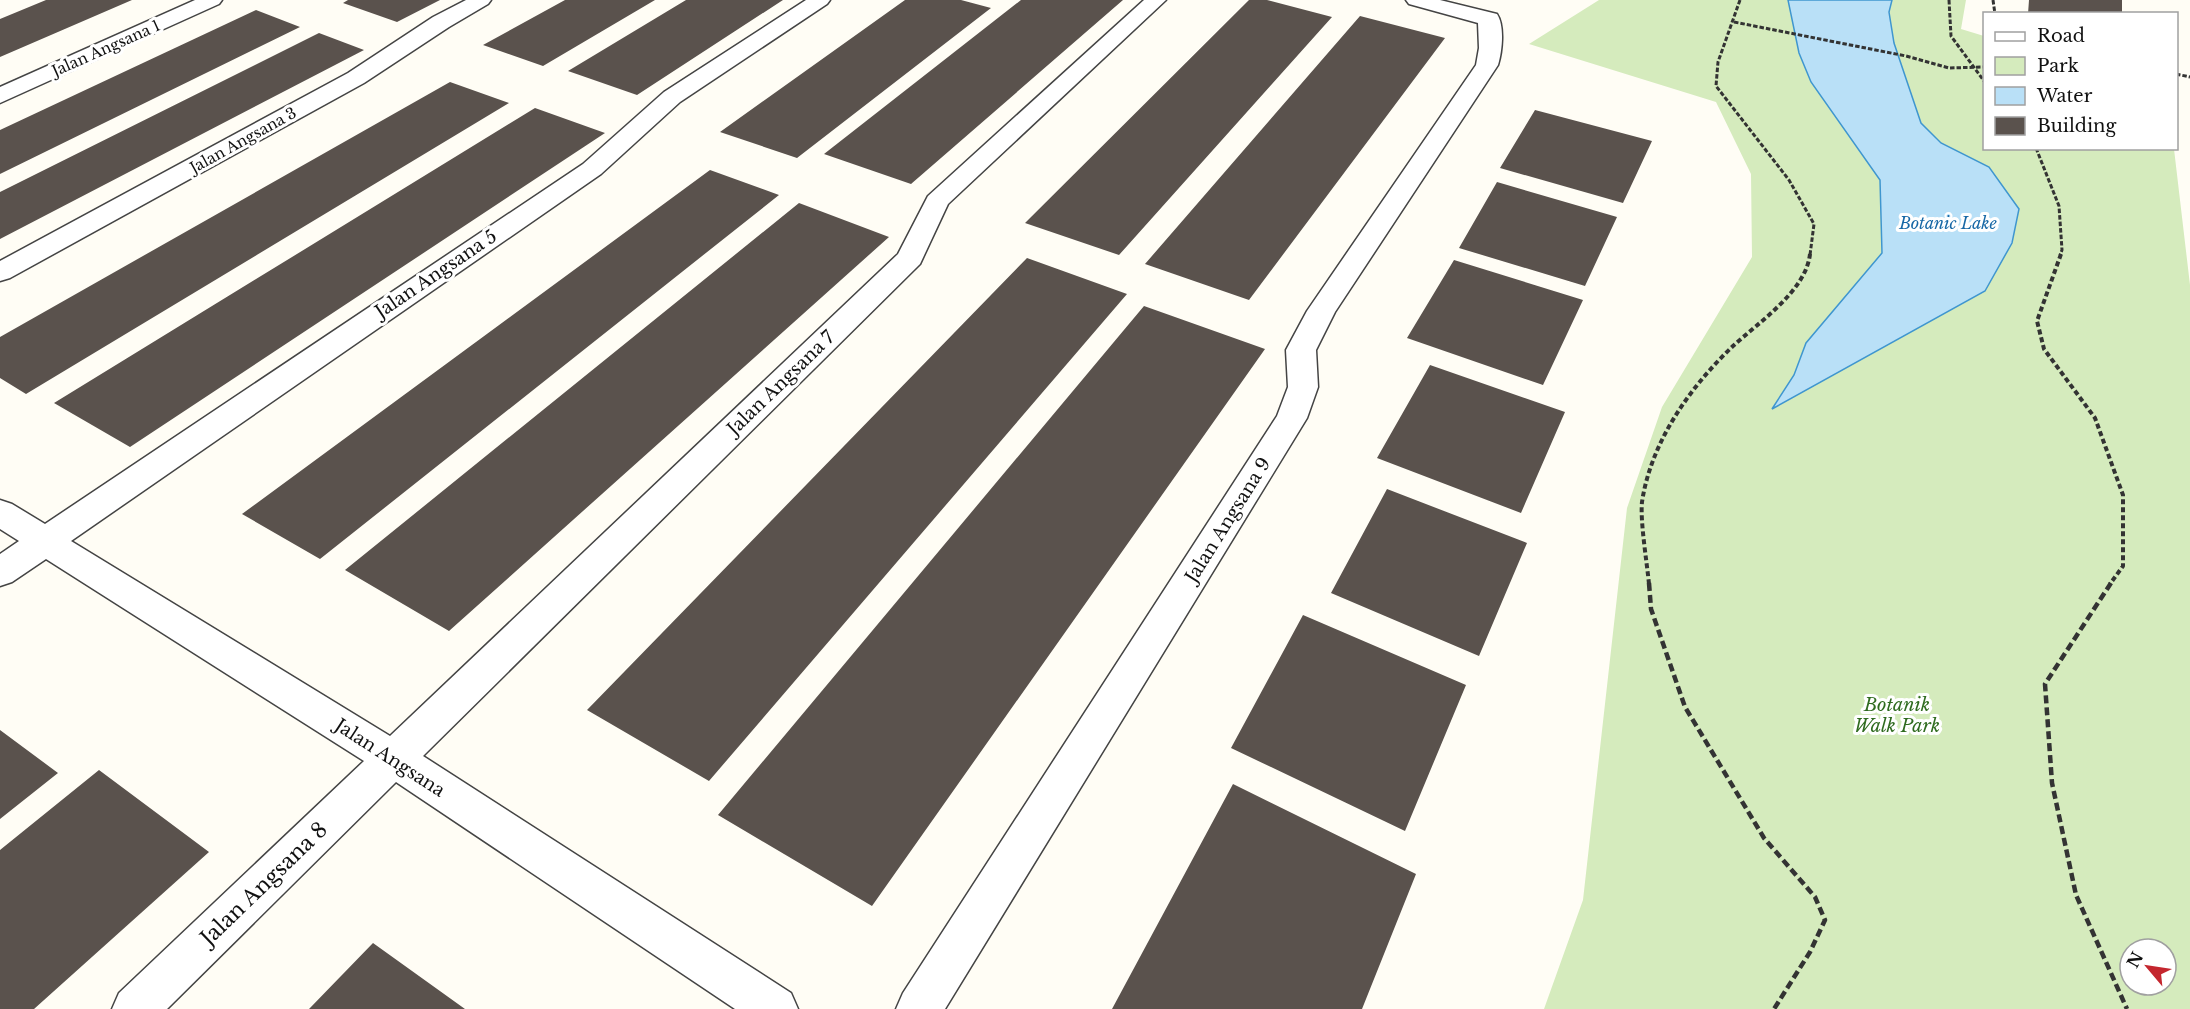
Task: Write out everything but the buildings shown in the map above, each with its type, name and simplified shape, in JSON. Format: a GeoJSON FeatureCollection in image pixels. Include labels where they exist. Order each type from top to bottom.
{"type":"FeatureCollection","features":[{"type":"Feature","properties":{"kind":"street","name":"Jalan Angsana 1"},"geometry":{"type":"LineString","coordinates":[[0,96],[212,0]]}},
{"type":"Feature","properties":{"kind":"street","name":"Jalan Angsana 3"},"geometry":{"type":"LineString","coordinates":[[0,272],[356,78],[441,21],[481,0]]}},
{"type":"Feature","properties":{"kind":"street","name":"Jalan Angsana 5"},"geometry":{"type":"LineString","coordinates":[[0,572],[592,168],[624,143],[651,114],[672,97],[820,0]]}},
{"type":"Feature","properties":{"kind":"street","name":"Jalan Angsana 7"},"geometry":{"type":"LineString","coordinates":[[394,759],[910,258],[938,201],[1156,0]]}},
{"type":"Feature","properties":{"kind":"street","name":"Jalan Angsana 9"},"geometry":{"type":"LineString","coordinates":[[919,1009],[1292,418],[1303,387],[1301,350],[1321,311],[1487,64],[1492,53],[1489,45],[1489,18],[1416,0]]}},
{"type":"Feature","properties":{"kind":"street","name":"Jalan Angsana"},"geometry":{"type":"LineString","coordinates":[[0,513],[394,759],[775,1009]]}},
{"type":"Feature","properties":{"kind":"street","name":"Jalan Angsana 8"},"geometry":{"type":"LineString","coordinates":[[135,1009],[394,759]]}},
{"type":"Feature","properties":{"kind":"path"},"geometry":{"type":"LineString","coordinates":[[1740,0],[1718,62],[1716,86],[1789,180],[1814,224],[1809,264],[1784,303],[1732,347],[1693,390],[1658,446],[1642,503],[1651,609],[1685,707],[1764,838],[1815,897],[1825,920],[1810,952],[1774,1009]]}},
{"type":"Feature","properties":{"kind":"path"},"geometry":{"type":"LineString","coordinates":[[1949,0],[1951,36],[1983,80]]}},
{"type":"Feature","properties":{"kind":"path"},"geometry":{"type":"LineString","coordinates":[[1734,22],[1906,56],[1949,68],[1983,67]]}},
{"type":"Feature","properties":{"kind":"path"},"geometry":{"type":"LineString","coordinates":[[2037,150],[2059,206],[2062,250],[2037,321],[2044,349],[2095,418],[2123,495],[2123,566],[2090,612],[2045,684],[2052,783],[2076,895],[2127,1009]]}},
{"type":"Feature","properties":{"kind":"green space","name":"Botanik Walk Park"},"geometry":{"type":"Polygon","coordinates":[[[1599,0],[1966,0],[1961,29],[1983,36],[1983,150],[2174,150],[2190,285],[2190,1009],[1544,1009],[1583,900],[1627,508],[1662,407],[1752,257],[1751,174],[1716,102],[1529,44],[1599,0]]]}},
{"type":"Feature","properties":{"kind":"water","name":"Botanic Lake"},"geometry":{"type":"Polygon","coordinates":[[[1788,0],[1892,0],[1889,12],[1894,43],[1921,123],[1941,143],[1989,167],[2019,209],[2012,243],[1985,291],[1772,409],[1794,375],[1806,343],[1882,253],[1880,180],[1811,82],[1799,53],[1788,0]]]}}]}
